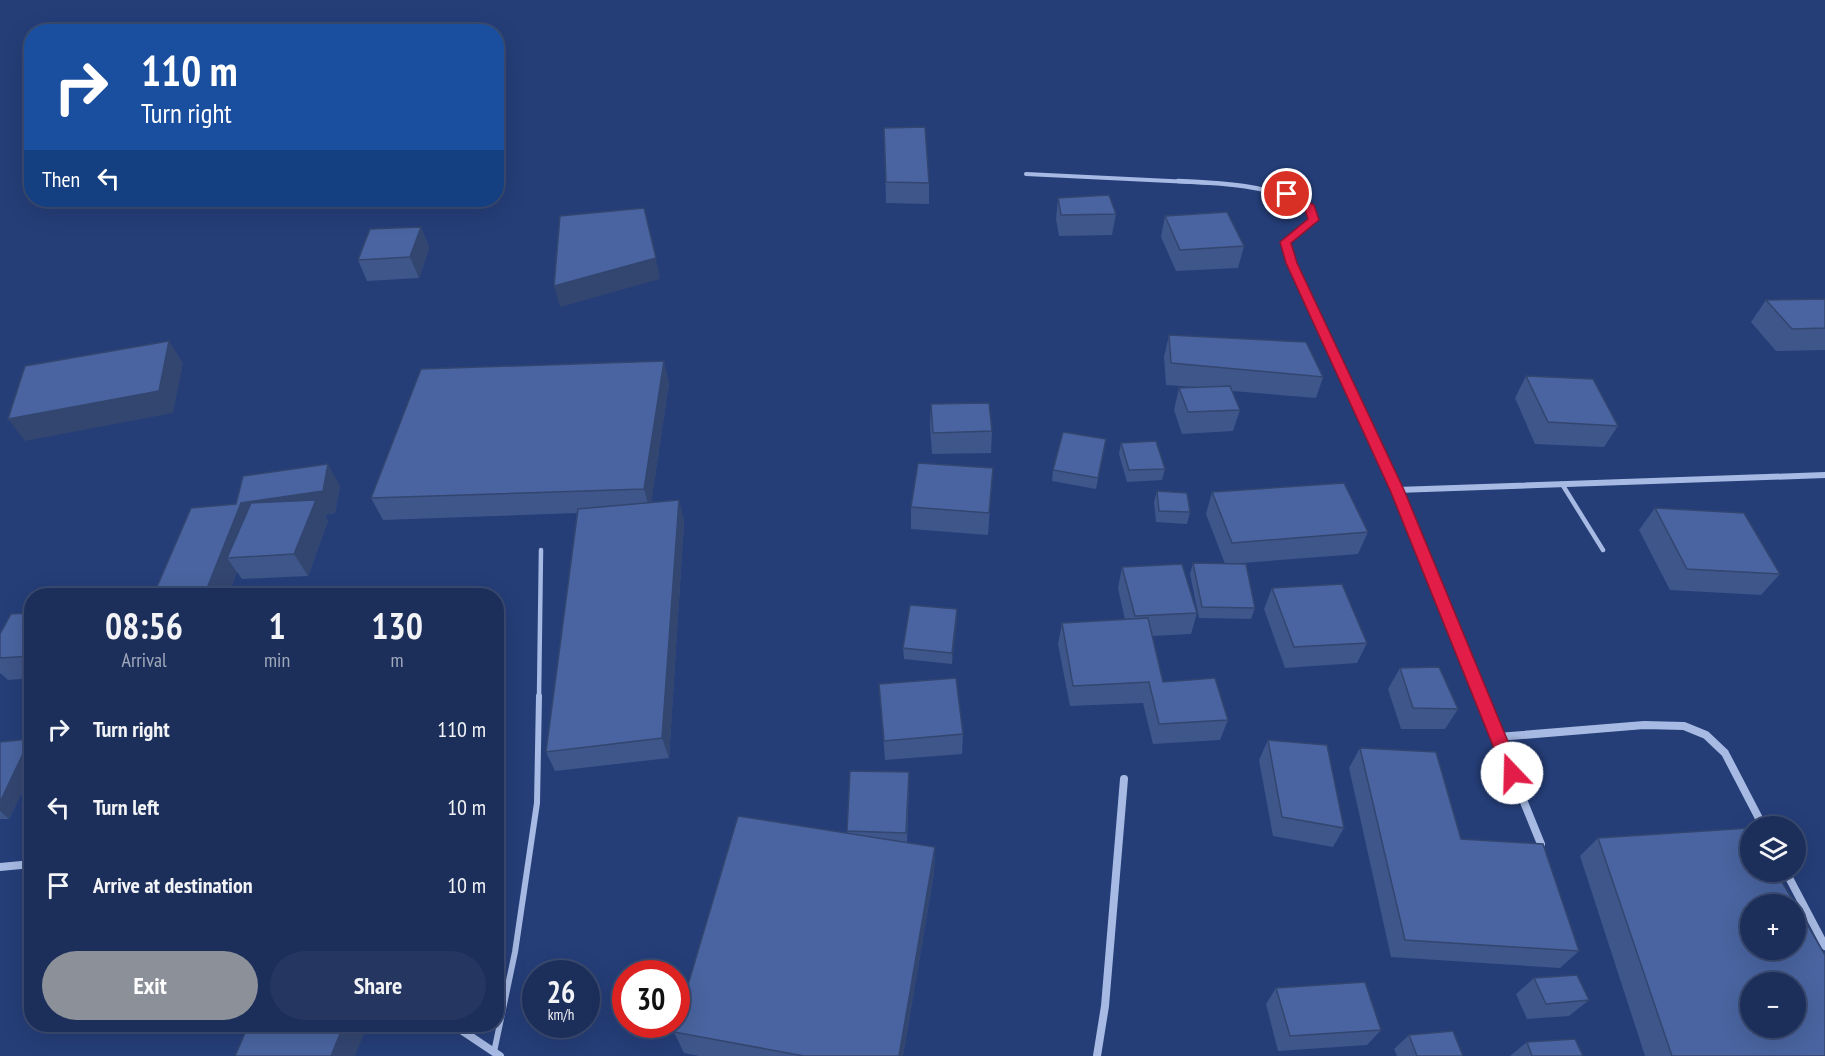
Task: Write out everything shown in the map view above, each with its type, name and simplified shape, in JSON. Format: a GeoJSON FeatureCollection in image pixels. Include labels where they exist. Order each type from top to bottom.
{"type":"FeatureCollection","features":[{"type":"Feature","properties":{"kind":"street"},"geometry":{"type":"LineString","coordinates":[[1026,174],[1243,184],[1287,194],[1309,205],[1314,220],[1286,242],[1292,263],[1397,490],[1541,843]]}},
{"type":"Feature","properties":{"kind":"street"},"geometry":{"type":"LineString","coordinates":[[1397,490],[1825,475]]}},
{"type":"Feature","properties":{"kind":"street"},"geometry":{"type":"LineString","coordinates":[[1498,737],[1644,725],[1684,726],[1706,735],[1725,753],[1758,816]]}},
{"type":"Feature","properties":{"kind":"street"},"geometry":{"type":"LineString","coordinates":[[1097,1056],[1105,1006],[1124,779]]}},
{"type":"Feature","properties":{"kind":"street"},"geometry":{"type":"LineString","coordinates":[[0,867],[24,865]]}},
{"type":"Feature","properties":{"kind":"street"},"geometry":{"type":"LineString","coordinates":[[1791,882],[1825,946]]}},
{"type":"Feature","properties":{"kind":"street"},"geometry":{"type":"LineString","coordinates":[[464,1032],[497,1054]]}},
{"type":"Feature","properties":{"kind":"lane"},"geometry":{"type":"LineString","coordinates":[[1562,484],[1603,550]]}},
{"type":"Feature","properties":{"kind":"lane"},"geometry":{"type":"LineString","coordinates":[[504,1014],[537,803],[542,550]]}},
{"type":"Feature","properties":{"kind":"lane"},"geometry":{"type":"LineString","coordinates":[[497,1054],[501,1032]]}},
{"type":"Feature","properties":{"kind":"building"},"geometry":{"type":"Polygon","coordinates":[[[925,127],[929,183],[886,182],[884,128],[925,127]]]}},
{"type":"Feature","properties":{"kind":"building"},"geometry":{"type":"Polygon","coordinates":[[[1109,195],[1116,214],[1061,215],[1058,198],[1109,195]]]}},
{"type":"Feature","properties":{"kind":"building"},"geometry":{"type":"Polygon","coordinates":[[[644,208],[656,258],[554,286],[560,216],[644,208]]]}},
{"type":"Feature","properties":{"kind":"building"},"geometry":{"type":"Polygon","coordinates":[[[1227,212],[1244,246],[1180,250],[1165,216],[1227,212]]]}},
{"type":"Feature","properties":{"kind":"building"},"geometry":{"type":"Polygon","coordinates":[[[421,227],[410,257],[358,260],[370,229],[421,227]]]}},
{"type":"Feature","properties":{"kind":"building"},"geometry":{"type":"Polygon","coordinates":[[[1825,299],[1825,328],[1792,329],[1766,300],[1825,299]]]}},
{"type":"Feature","properties":{"kind":"building"},"geometry":{"type":"Polygon","coordinates":[[[1169,335],[1306,342],[1323,377],[1171,363],[1169,335]]]}},
{"type":"Feature","properties":{"kind":"building"},"geometry":{"type":"Polygon","coordinates":[[[169,341],[159,391],[8,419],[25,366],[169,341]]]}},
{"type":"Feature","properties":{"kind":"building"},"geometry":{"type":"Polygon","coordinates":[[[664,361],[644,489],[371,498],[421,369],[664,361]]]}},
{"type":"Feature","properties":{"kind":"building"},"geometry":{"type":"Polygon","coordinates":[[[1526,376],[1593,379],[1618,426],[1548,422],[1526,376]]]}},
{"type":"Feature","properties":{"kind":"building"},"geometry":{"type":"Polygon","coordinates":[[[1230,386],[1240,410],[1188,412],[1179,388],[1230,386]]]}},
{"type":"Feature","properties":{"kind":"building"},"geometry":{"type":"Polygon","coordinates":[[[989,403],[992,431],[933,433],[931,404],[989,403]]]}},
{"type":"Feature","properties":{"kind":"building"},"geometry":{"type":"Polygon","coordinates":[[[1063,432],[1106,439],[1098,478],[1053,470],[1063,432]]]}},
{"type":"Feature","properties":{"kind":"building"},"geometry":{"type":"Polygon","coordinates":[[[1156,441],[1165,469],[1129,470],[1121,443],[1156,441]]]}},
{"type":"Feature","properties":{"kind":"building"},"geometry":{"type":"Polygon","coordinates":[[[918,463],[993,468],[989,513],[911,507],[918,463]]]}},
{"type":"Feature","properties":{"kind":"building"},"geometry":{"type":"Polygon","coordinates":[[[328,464],[323,491],[241,503],[207,588],[156,588],[191,508],[236,504],[243,476],[328,464]]]}},
{"type":"Feature","properties":{"kind":"building"},"geometry":{"type":"Polygon","coordinates":[[[1344,483],[1368,532],[1232,543],[1212,492],[1344,483]]]}},
{"type":"Feature","properties":{"kind":"building"},"geometry":{"type":"Polygon","coordinates":[[[1157,491],[1187,493],[1190,512],[1159,511],[1157,491]]]}},
{"type":"Feature","properties":{"kind":"building"},"geometry":{"type":"Polygon","coordinates":[[[316,500],[294,554],[227,558],[251,503],[316,500]]]}},
{"type":"Feature","properties":{"kind":"building"},"geometry":{"type":"Polygon","coordinates":[[[679,500],[662,738],[546,752],[578,509],[679,500]]]}},
{"type":"Feature","properties":{"kind":"building"},"geometry":{"type":"Polygon","coordinates":[[[1655,508],[1744,513],[1780,574],[1687,569],[1655,508]]]}},
{"type":"Feature","properties":{"kind":"building"},"geometry":{"type":"Polygon","coordinates":[[[1193,563],[1246,564],[1255,608],[1202,607],[1193,563]]]}},
{"type":"Feature","properties":{"kind":"building"},"geometry":{"type":"Polygon","coordinates":[[[1182,564],[1197,613],[1135,616],[1122,567],[1182,564]]]}},
{"type":"Feature","properties":{"kind":"building"},"geometry":{"type":"Polygon","coordinates":[[[1342,584],[1367,643],[1294,647],[1272,588],[1342,584]]]}},
{"type":"Feature","properties":{"kind":"building"},"geometry":{"type":"Polygon","coordinates":[[[910,605],[957,609],[952,653],[903,648],[910,605]]]}},
{"type":"Feature","properties":{"kind":"building"},"geometry":{"type":"Polygon","coordinates":[[[24,613],[24,656],[0,658],[0,634],[11,614],[24,613]]]}},
{"type":"Feature","properties":{"kind":"building"},"geometry":{"type":"Polygon","coordinates":[[[1148,618],[1163,682],[1215,678],[1228,720],[1159,724],[1149,682],[1073,686],[1062,623],[1148,618]]]}},
{"type":"Feature","properties":{"kind":"building"},"geometry":{"type":"Polygon","coordinates":[[[1439,667],[1458,709],[1413,708],[1400,668],[1439,667]]]}},
{"type":"Feature","properties":{"kind":"building"},"geometry":{"type":"Polygon","coordinates":[[[956,678],[963,734],[884,741],[879,684],[956,678]]]}},
{"type":"Feature","properties":{"kind":"building"},"geometry":{"type":"Polygon","coordinates":[[[24,740],[24,752],[0,802],[0,742],[24,740]]]}},
{"type":"Feature","properties":{"kind":"building"},"geometry":{"type":"Polygon","coordinates":[[[1268,740],[1327,745],[1344,828],[1282,817],[1268,740]]]}},
{"type":"Feature","properties":{"kind":"building"},"geometry":{"type":"Polygon","coordinates":[[[1360,748],[1436,752],[1461,839],[1543,844],[1579,951],[1405,940],[1360,748]]]}},
{"type":"Feature","properties":{"kind":"building"},"geometry":{"type":"Polygon","coordinates":[[[850,771],[909,772],[906,833],[847,831],[850,771]]]}},
{"type":"Feature","properties":{"kind":"building"},"geometry":{"type":"Polygon","coordinates":[[[738,816],[935,847],[899,1056],[804,1056],[690,1035],[690,978],[738,816]]]}},
{"type":"Feature","properties":{"kind":"building"},"geometry":{"type":"Polygon","coordinates":[[[1740,829],[1740,882],[1782,882],[1789,894],[1740,894],[1740,960],[1806,960],[1806,922],[1825,955],[1825,1056],[1672,1056],[1598,838],[1740,829]]]}},
{"type":"Feature","properties":{"kind":"building"},"geometry":{"type":"Polygon","coordinates":[[[1577,975],[1589,1000],[1546,1004],[1534,978],[1577,975]]]}},
{"type":"Feature","properties":{"kind":"building"},"geometry":{"type":"Polygon","coordinates":[[[1365,982],[1381,1030],[1290,1036],[1276,988],[1365,982]]]}},
{"type":"Feature","properties":{"kind":"building"},"geometry":{"type":"Polygon","coordinates":[[[1453,1031],[1463,1056],[1417,1056],[1409,1035],[1453,1031]]]}},
{"type":"Feature","properties":{"kind":"building"},"geometry":{"type":"Polygon","coordinates":[[[246,1032],[341,1032],[331,1056],[235,1056],[246,1032]]]}},
{"type":"Feature","properties":{"kind":"building"},"geometry":{"type":"Polygon","coordinates":[[[1575,1039],[1583,1056],[1532,1056],[1527,1042],[1575,1039]]]}},
{"type":"Feature","properties":{"kind":"route"},"geometry":{"type":"LineString","coordinates":[[1287,194],[1309,205],[1314,220],[1286,242],[1292,263],[1397,490],[1512,773]]}}]}
